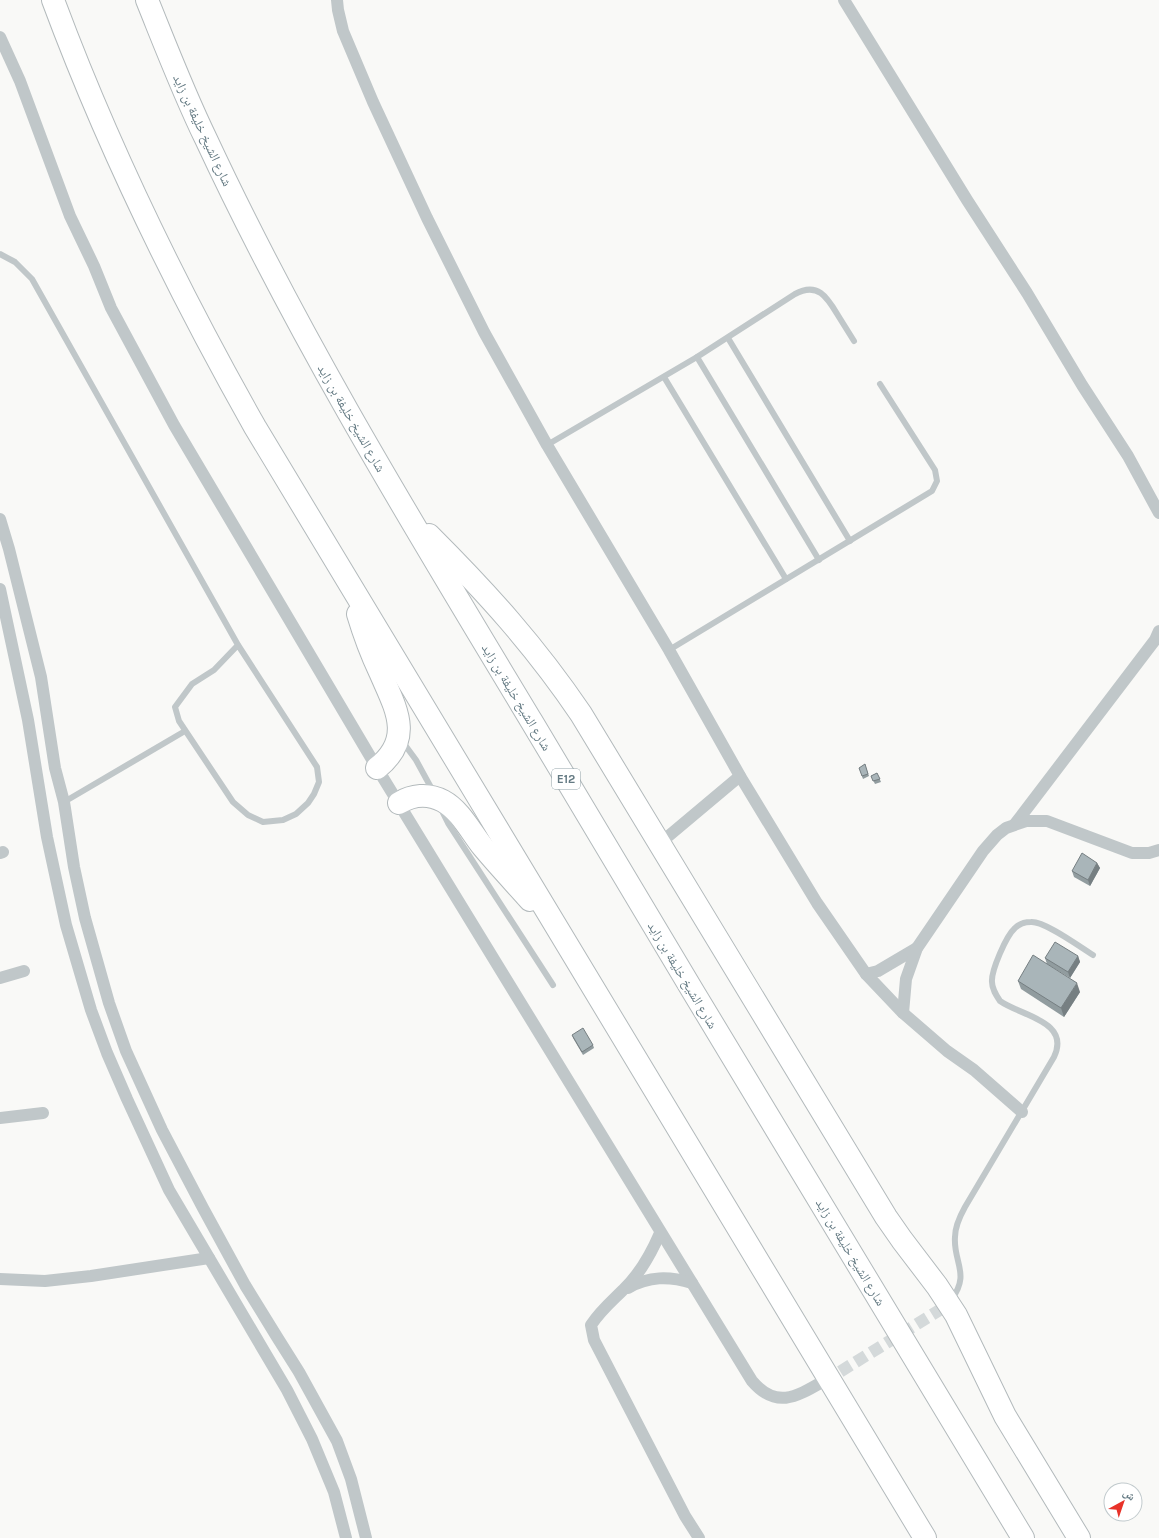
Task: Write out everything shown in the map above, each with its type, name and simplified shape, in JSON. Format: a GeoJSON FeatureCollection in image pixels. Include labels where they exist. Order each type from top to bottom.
{"type":"FeatureCollection","features":[{"type":"Feature","properties":{"kind":"highway"},"geometry":{"type":"LineString","coordinates":[[53,0],[68,40],[119,160],[160,250],[255,427],[925,1538]]}},
{"type":"Feature","properties":{"kind":"highway","name":"شارع الشيخ خليفة بن زايد"},"geometry":{"type":"LineString","coordinates":[[148,1],[183,89],[201,129],[273,276],[330,381],[614,860],[1023,1538]]}},
{"type":"Feature","properties":{"kind":"highway"},"geometry":{"type":"LineString","coordinates":[[407,511],[486,592],[545,663],[581,714],[886,1217],[964,1330],[981,1370],[1005,1416],[1078,1538]]}},
{"type":"Feature","properties":{"kind":"highway"},"geometry":{"type":"LineString","coordinates":[[347,579],[371,651],[396,709],[400,727],[398,737],[391,754],[377,768]]}},
{"type":"Feature","properties":{"kind":"highway"},"geometry":{"type":"LineString","coordinates":[[399,803],[417,796],[442,800],[453,808],[506,874],[557,926]]}},
{"type":"Feature","properties":{"kind":"street"},"geometry":{"type":"LineString","coordinates":[[337,0],[343,31],[376,109],[427,218],[484,332],[547,445],[669,650],[740,776],[817,903],[866,974],[903,1013],[947,1050],[974,1070],[1022,1112]]}},
{"type":"Feature","properties":{"kind":"street"},"geometry":{"type":"LineString","coordinates":[[844,0],[967,200],[1027,293],[1082,385],[1128,456],[1159,513]]}},
{"type":"Feature","properties":{"kind":"street"},"geometry":{"type":"LineString","coordinates":[[0,37],[20,81],[70,216],[94,266],[111,308],[174,425],[377,768],[660,1232],[752,1381],[763,1392],[778,1398],[792,1397],[800,1395],[822,1382]]}},
{"type":"Feature","properties":{"kind":"street"},"geometry":{"type":"LineString","coordinates":[[0,519],[9,549],[40,677],[55,768],[64,802],[84,918],[109,1003],[126,1051],[162,1130],[203,1208],[253,1298],[299,1372],[337,1441],[351,1479],[366,1538]]}},
{"type":"Feature","properties":{"kind":"street"},"geometry":{"type":"LineString","coordinates":[[0,590],[28,720],[47,837],[66,925],[91,1010],[107,1053],[169,1190],[287,1390],[309,1433],[334,1492],[346,1538]]}},
{"type":"Feature","properties":{"kind":"street"},"geometry":{"type":"LineString","coordinates":[[1016,824],[1155,640],[1159,631]]}},
{"type":"Feature","properties":{"kind":"street"},"geometry":{"type":"LineString","coordinates":[[659,844],[740,776]]}},
{"type":"Feature","properties":{"kind":"street"},"geometry":{"type":"LineString","coordinates":[[903,1013],[906,979],[917,948],[990,842],[1006,828],[1026,821],[1047,821],[1132,853],[1149,853],[1159,850]]}},
{"type":"Feature","properties":{"kind":"street"},"geometry":{"type":"LineString","coordinates":[[866,974],[878,971],[917,948]]}},
{"type":"Feature","properties":{"kind":"street"},"geometry":{"type":"LineString","coordinates":[[0,978],[24,971]]}},
{"type":"Feature","properties":{"kind":"street"},"geometry":{"type":"LineString","coordinates":[[0,1118],[43,1113]]}},
{"type":"Feature","properties":{"kind":"street"},"geometry":{"type":"LineString","coordinates":[[660,1232],[654,1249],[635,1278],[599,1312],[591,1325],[594,1340],[685,1516],[699,1538]]}},
{"type":"Feature","properties":{"kind":"street"},"geometry":{"type":"LineString","coordinates":[[0,1279],[45,1282],[209,1258]]}},
{"type":"Feature","properties":{"kind":"street"},"geometry":{"type":"LineString","coordinates":[[623,1290],[649,1279],[678,1279],[692,1283]]}},
{"type":"Feature","properties":{"kind":"lane"},"geometry":{"type":"LineString","coordinates":[[0,254],[15,262],[32,280],[238,645],[317,767],[319,782],[314,794],[308,803],[296,814],[283,820],[263,822],[248,815],[232,802],[179,721],[176,707],[184,693],[192,684],[214,670],[238,645]]}},
{"type":"Feature","properties":{"kind":"lane"},"geometry":{"type":"LineString","coordinates":[[547,445],[664,377],[728,338],[795,294],[804,290],[820,292],[828,299],[854,341]]}},
{"type":"Feature","properties":{"kind":"lane"},"geometry":{"type":"LineString","coordinates":[[728,338],[850,541]]}},
{"type":"Feature","properties":{"kind":"lane"},"geometry":{"type":"LineString","coordinates":[[697,357],[819,560]]}},
{"type":"Feature","properties":{"kind":"lane"},"geometry":{"type":"LineString","coordinates":[[664,377],[786,579]]}},
{"type":"Feature","properties":{"kind":"lane"},"geometry":{"type":"LineString","coordinates":[[669,650],[928,494],[935,486],[937,481],[935,470],[880,384]]}},
{"type":"Feature","properties":{"kind":"lane"},"geometry":{"type":"LineString","coordinates":[[64,802],[186,731]]}},
{"type":"Feature","properties":{"kind":"lane"},"geometry":{"type":"LineString","coordinates":[[398,737],[416,760],[448,823],[553,985]]}},
{"type":"Feature","properties":{"kind":"lane"},"geometry":{"type":"LineString","coordinates":[[946,1306],[954,1296],[960,1280],[961,1271],[955,1237],[958,1222],[965,1207],[1054,1057],[1058,1047],[1058,1042],[1054,1031],[1050,1027],[1006,1005],[1000,1001],[993,990],[992,977],[1008,938],[1011,932],[1020,925],[1036,922],[1047,926],[1093,955]]}},
{"type":"Feature","properties":{"kind":"building"},"geometry":{"type":"Polygon","coordinates":[[[865,764],[868,774],[862,776],[859,768],[865,764]]]}},
{"type":"Feature","properties":{"kind":"building"},"geometry":{"type":"Polygon","coordinates":[[[877,773],[880,779],[873,781],[871,776],[877,773]]]}},
{"type":"Feature","properties":{"kind":"building"},"geometry":{"type":"Polygon","coordinates":[[[1082,853],[1097,863],[1088,880],[1072,871],[1082,853]]]}},
{"type":"Feature","properties":{"kind":"building"},"geometry":{"type":"Polygon","coordinates":[[[1055,942],[1078,956],[1068,972],[1045,958],[1055,942]]]}},
{"type":"Feature","properties":{"kind":"building"},"geometry":{"type":"Polygon","coordinates":[[[1033,955],[1077,983],[1061,1008],[1018,981],[1033,955]]]}},
{"type":"Feature","properties":{"kind":"building"},"geometry":{"type":"Polygon","coordinates":[[[583,1028],[593,1045],[582,1052],[572,1035],[583,1028]]]}},
{"type":"Feature","properties":{"kind":"tunnel"},"geometry":{"type":"LineString","coordinates":[[825,1381],[943,1308]]}}]}
